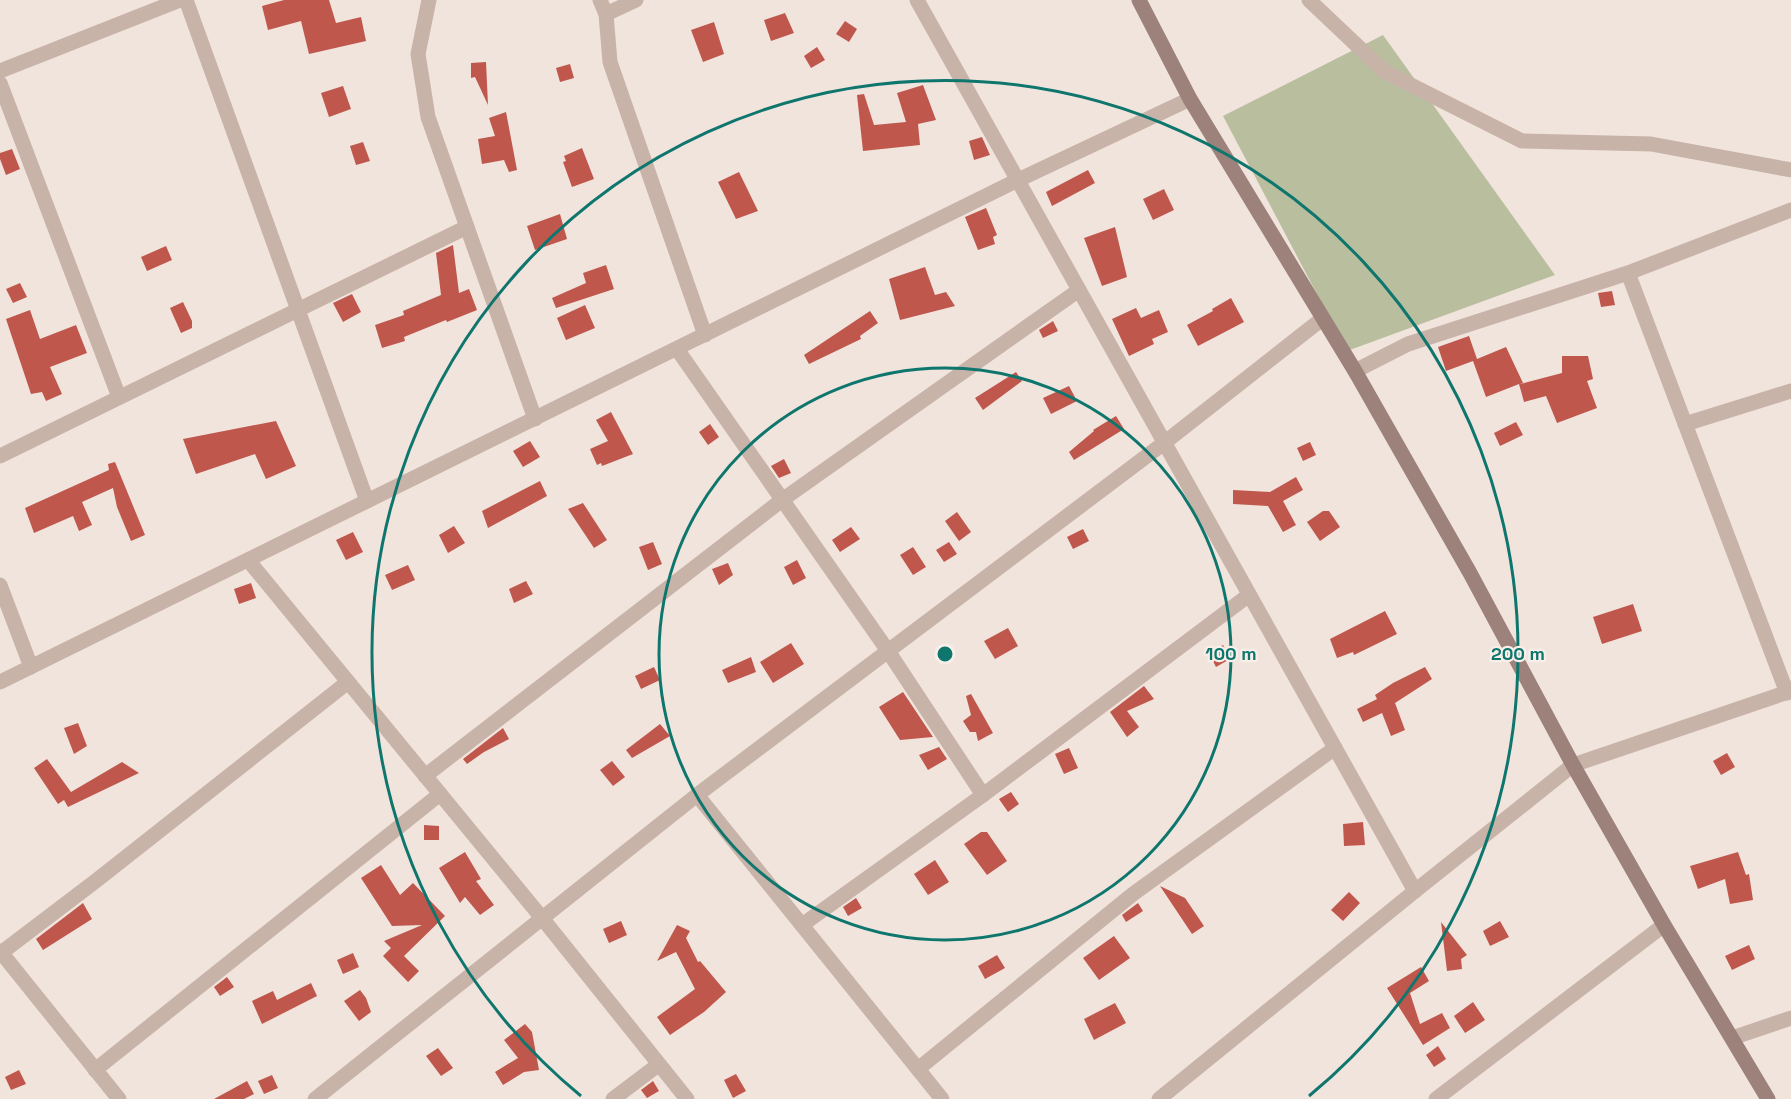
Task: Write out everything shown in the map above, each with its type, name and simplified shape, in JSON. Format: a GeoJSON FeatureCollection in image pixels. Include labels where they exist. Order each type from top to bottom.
{"type":"FeatureCollection","features":[{"type":"Feature","properties":{"kind":"main road"},"geometry":{"type":"LineString","coordinates":[[1138,0],[1190,99],[1355,371],[1470,573],[1573,765],[1664,925],[1768,1099]]}},
{"type":"Feature","properties":{"kind":"street"},"geometry":{"type":"LineString","coordinates":[[0,71],[180,0]]}},
{"type":"Feature","properties":{"kind":"street"},"geometry":{"type":"LineString","coordinates":[[186,0],[367,501]]}},
{"type":"Feature","properties":{"kind":"street"},"geometry":{"type":"LineString","coordinates":[[429,0],[418,54],[428,117],[535,418]]}},
{"type":"Feature","properties":{"kind":"street"},"geometry":{"type":"LineString","coordinates":[[636,0],[603,7],[609,62],[705,334]]}},
{"type":"Feature","properties":{"kind":"street"},"geometry":{"type":"LineString","coordinates":[[917,0],[1415,891]]}},
{"type":"Feature","properties":{"kind":"street"},"geometry":{"type":"LineString","coordinates":[[1309,0],[1385,72],[1522,141],[1651,144],[1791,170]]}},
{"type":"Feature","properties":{"kind":"street"},"geometry":{"type":"LineString","coordinates":[[0,83],[119,397]]}},
{"type":"Feature","properties":{"kind":"street"},"geometry":{"type":"LineString","coordinates":[[0,682],[1017,180],[1190,99]]}},
{"type":"Feature","properties":{"kind":"street"},"geometry":{"type":"LineString","coordinates":[[1355,371],[1407,344],[1628,273],[1791,210]]}},
{"type":"Feature","properties":{"kind":"street"},"geometry":{"type":"LineString","coordinates":[[0,456],[467,227]]}},
{"type":"Feature","properties":{"kind":"street"},"geometry":{"type":"LineString","coordinates":[[1159,1099],[1573,765],[1789,692],[1628,273]]}},
{"type":"Feature","properties":{"kind":"street"},"geometry":{"type":"LineString","coordinates":[[425,776],[782,500],[1079,290]]}},
{"type":"Feature","properties":{"kind":"street"},"geometry":{"type":"LineString","coordinates":[[315,1099],[697,795],[1164,443],[1323,319]]}},
{"type":"Feature","properties":{"kind":"street"},"geometry":{"type":"LineString","coordinates":[[676,349],[888,651],[983,795]]}},
{"type":"Feature","properties":{"kind":"street"},"geometry":{"type":"LineString","coordinates":[[1685,424],[1791,392]]}},
{"type":"Feature","properties":{"kind":"street"},"geometry":{"type":"LineString","coordinates":[[248,560],[542,918],[687,1099]]}},
{"type":"Feature","properties":{"kind":"street"},"geometry":{"type":"LineString","coordinates":[[0,585],[31,667]]}},
{"type":"Feature","properties":{"kind":"street"},"geometry":{"type":"LineString","coordinates":[[802,925],[983,795],[1249,595]]}},
{"type":"Feature","properties":{"kind":"street"},"geometry":{"type":"LineString","coordinates":[[118,1099],[1,952],[348,682]]}},
{"type":"Feature","properties":{"kind":"street"},"geometry":{"type":"LineString","coordinates":[[918,1069],[1133,894],[1335,748]]}},
{"type":"Feature","properties":{"kind":"street"},"geometry":{"type":"LineString","coordinates":[[95,1070],[440,794]]}},
{"type":"Feature","properties":{"kind":"street"},"geometry":{"type":"LineString","coordinates":[[697,795],[942,1099]]}},
{"type":"Feature","properties":{"kind":"street"},"geometry":{"type":"LineString","coordinates":[[1436,1099],[1664,925]]}},
{"type":"Feature","properties":{"kind":"street"},"geometry":{"type":"LineString","coordinates":[[1732,1038],[1791,1018]]}},
{"type":"Feature","properties":{"kind":"street"},"geometry":{"type":"LineString","coordinates":[[613,1099],[658,1065]]}},
{"type":"Feature","properties":{"kind":"green space"},"geometry":{"type":"Polygon","coordinates":[[[1383,35],[1555,275],[1347,351],[1223,116],[1383,35]]]}},
{"type":"Feature","properties":{"kind":"building"},"geometry":{"type":"Polygon","coordinates":[[[284,0],[329,0],[336,23],[361,17],[366,41],[309,54],[301,21],[268,30],[262,6],[284,0]]]}},
{"type":"Feature","properties":{"kind":"building"},"geometry":{"type":"Polygon","coordinates":[[[785,13],[794,33],[771,41],[764,20],[785,13]]]}},
{"type":"Feature","properties":{"kind":"building"},"geometry":{"type":"Polygon","coordinates":[[[845,21],[857,29],[849,42],[836,34],[845,21]]]}},
{"type":"Feature","properties":{"kind":"building"},"geometry":{"type":"Polygon","coordinates":[[[714,22],[724,54],[703,62],[691,30],[714,22]]]}},
{"type":"Feature","properties":{"kind":"building"},"geometry":{"type":"Polygon","coordinates":[[[817,47],[825,60],[811,68],[804,56],[817,47]]]}},
{"type":"Feature","properties":{"kind":"building"},"geometry":{"type":"Polygon","coordinates":[[[486,62],[488,105],[475,77],[471,78],[471,63],[486,62]]]}},
{"type":"Feature","properties":{"kind":"building"},"geometry":{"type":"Polygon","coordinates":[[[570,64],[574,78],[560,82],[556,68],[570,64]]]}},
{"type":"Feature","properties":{"kind":"building"},"geometry":{"type":"Polygon","coordinates":[[[923,85],[936,120],[918,124],[920,145],[863,151],[857,95],[864,94],[874,125],[906,122],[897,93],[923,85]]]}},
{"type":"Feature","properties":{"kind":"building"},"geometry":{"type":"Polygon","coordinates":[[[343,86],[351,109],[329,117],[321,93],[343,86]]]}},
{"type":"Feature","properties":{"kind":"building"},"geometry":{"type":"Polygon","coordinates":[[[506,112],[517,170],[509,172],[504,160],[482,164],[478,139],[495,136],[489,118],[506,112]]]}},
{"type":"Feature","properties":{"kind":"building"},"geometry":{"type":"Polygon","coordinates":[[[982,137],[990,155],[974,160],[969,141],[982,137]]]}},
{"type":"Feature","properties":{"kind":"building"},"geometry":{"type":"Polygon","coordinates":[[[363,142],[370,161],[356,165],[350,146],[363,142]]]}},
{"type":"Feature","properties":{"kind":"building"},"geometry":{"type":"Polygon","coordinates":[[[582,148],[594,179],[572,187],[563,162],[566,161],[564,156],[582,148]]]}},
{"type":"Feature","properties":{"kind":"building"},"geometry":{"type":"Polygon","coordinates":[[[12,149],[20,169],[6,175],[0,153],[12,149]]]}},
{"type":"Feature","properties":{"kind":"building"},"geometry":{"type":"Polygon","coordinates":[[[1088,170],[1095,183],[1052,206],[1046,192],[1088,170]]]}},
{"type":"Feature","properties":{"kind":"building"},"geometry":{"type":"Polygon","coordinates":[[[739,172],[758,211],[736,219],[718,182],[739,172]]]}},
{"type":"Feature","properties":{"kind":"building"},"geometry":{"type":"Polygon","coordinates":[[[1164,189],[1174,210],[1153,220],[1143,199],[1164,189]]]}},
{"type":"Feature","properties":{"kind":"building"},"geometry":{"type":"Polygon","coordinates":[[[986,208],[997,235],[993,237],[995,244],[978,250],[965,217],[986,208]]]}},
{"type":"Feature","properties":{"kind":"building"},"geometry":{"type":"Polygon","coordinates":[[[560,214],[567,239],[535,250],[527,226],[560,214]]]}},
{"type":"Feature","properties":{"kind":"building"},"geometry":{"type":"Polygon","coordinates":[[[1115,227],[1127,277],[1102,286],[1084,238],[1115,227]]]}},
{"type":"Feature","properties":{"kind":"building"},"geometry":{"type":"Polygon","coordinates":[[[453,245],[459,293],[469,289],[477,310],[447,322],[446,320],[404,337],[405,341],[382,348],[375,325],[404,315],[403,311],[441,295],[436,253],[453,245]]]}},
{"type":"Feature","properties":{"kind":"building"},"geometry":{"type":"Polygon","coordinates":[[[166,246],[172,260],[147,271],[141,257],[166,246]]]}},
{"type":"Feature","properties":{"kind":"building"},"geometry":{"type":"Polygon","coordinates":[[[606,265],[614,289],[556,308],[552,298],[586,283],[583,273],[606,265]]]}},
{"type":"Feature","properties":{"kind":"building"},"geometry":{"type":"Polygon","coordinates":[[[925,267],[935,295],[946,292],[955,306],[900,320],[889,279],[925,267]]]}},
{"type":"Feature","properties":{"kind":"building"},"geometry":{"type":"Polygon","coordinates":[[[20,283],[27,297],[13,303],[6,289],[20,283]]]}},
{"type":"Feature","properties":{"kind":"building"},"geometry":{"type":"Polygon","coordinates":[[[1612,291],[1615,305],[1601,307],[1598,293],[1612,291]]]}},
{"type":"Feature","properties":{"kind":"building"},"geometry":{"type":"Polygon","coordinates":[[[352,294],[361,312],[343,322],[333,303],[352,294]]]}},
{"type":"Feature","properties":{"kind":"building"},"geometry":{"type":"Polygon","coordinates":[[[1231,298],[1244,322],[1198,346],[1187,325],[1231,298]]]}},
{"type":"Feature","properties":{"kind":"building"},"geometry":{"type":"Polygon","coordinates":[[[183,302],[192,321],[192,328],[181,333],[170,308],[183,302]]]}},
{"type":"Feature","properties":{"kind":"building"},"geometry":{"type":"Polygon","coordinates":[[[585,305],[595,328],[566,340],[557,318],[585,305]]]}},
{"type":"Feature","properties":{"kind":"building"},"geometry":{"type":"Polygon","coordinates":[[[1136,308],[1141,318],[1159,310],[1168,332],[1152,339],[1154,344],[1129,356],[1112,319],[1136,308]]]}},
{"type":"Feature","properties":{"kind":"building"},"geometry":{"type":"Polygon","coordinates":[[[30,310],[40,339],[76,325],[87,353],[50,367],[62,394],[46,401],[42,392],[31,394],[6,319],[30,310]]]}},
{"type":"Feature","properties":{"kind":"building"},"geometry":{"type":"Polygon","coordinates":[[[870,311],[878,323],[860,336],[861,339],[809,364],[804,355],[870,311]]]}},
{"type":"Feature","properties":{"kind":"building"},"geometry":{"type":"Polygon","coordinates":[[[1053,321],[1058,331],[1043,338],[1039,330],[1053,321]]]}},
{"type":"Feature","properties":{"kind":"building"},"geometry":{"type":"Polygon","coordinates":[[[1469,336],[1477,359],[1506,347],[1523,383],[1520,384],[1562,373],[1562,356],[1588,356],[1593,379],[1587,381],[1597,408],[1557,423],[1546,396],[1524,402],[1519,384],[1486,397],[1473,361],[1446,371],[1438,347],[1469,336]]]}},
{"type":"Feature","properties":{"kind":"building"},"geometry":{"type":"Polygon","coordinates":[[[1016,372],[1022,381],[983,410],[975,398],[1016,372]]]}},
{"type":"Feature","properties":{"kind":"building"},"geometry":{"type":"Polygon","coordinates":[[[1069,386],[1077,401],[1051,414],[1043,398],[1069,386]]]}},
{"type":"Feature","properties":{"kind":"building"},"geometry":{"type":"Polygon","coordinates":[[[611,412],[633,454],[602,466],[601,463],[597,465],[590,449],[608,441],[596,420],[611,412]]]}},
{"type":"Feature","properties":{"kind":"building"},"geometry":{"type":"Polygon","coordinates":[[[1116,416],[1124,429],[1074,460],[1069,452],[1093,430],[1116,416]]]}},
{"type":"Feature","properties":{"kind":"building"},"geometry":{"type":"Polygon","coordinates":[[[276,421],[296,466],[266,479],[255,454],[196,474],[183,439],[276,421]]]}},
{"type":"Feature","properties":{"kind":"building"},"geometry":{"type":"Polygon","coordinates":[[[1516,422],[1523,435],[1500,446],[1494,433],[1516,422]]]}},
{"type":"Feature","properties":{"kind":"building"},"geometry":{"type":"Polygon","coordinates":[[[710,424],[719,437],[708,445],[699,432],[710,424]]]}},
{"type":"Feature","properties":{"kind":"building"},"geometry":{"type":"Polygon","coordinates":[[[530,441],[540,457],[523,467],[513,451],[530,441]]]}},
{"type":"Feature","properties":{"kind":"building"},"geometry":{"type":"Polygon","coordinates":[[[1310,442],[1316,455],[1303,461],[1297,448],[1310,442]]]}},
{"type":"Feature","properties":{"kind":"building"},"geometry":{"type":"Polygon","coordinates":[[[784,459],[791,473],[779,478],[771,466],[784,459]]]}},
{"type":"Feature","properties":{"kind":"building"},"geometry":{"type":"Polygon","coordinates":[[[115,462],[145,535],[131,541],[117,507],[113,488],[82,502],[92,525],[79,531],[73,516],[34,533],[25,508],[109,470],[108,464],[115,462]]]}},
{"type":"Feature","properties":{"kind":"building"},"geometry":{"type":"Polygon","coordinates":[[[1296,477],[1303,490],[1283,501],[1296,525],[1283,532],[1268,506],[1233,504],[1233,490],[1270,492],[1296,477]]]}},
{"type":"Feature","properties":{"kind":"building"},"geometry":{"type":"Polygon","coordinates":[[[540,481],[547,496],[488,528],[482,511],[540,481]]]}},
{"type":"Feature","properties":{"kind":"building"},"geometry":{"type":"Polygon","coordinates":[[[583,503],[607,540],[594,548],[568,509],[583,503]]]}},
{"type":"Feature","properties":{"kind":"building"},"geometry":{"type":"Polygon","coordinates":[[[1323,511],[1329,511],[1340,527],[1320,541],[1307,522],[1323,511]]]}},
{"type":"Feature","properties":{"kind":"building"},"geometry":{"type":"Polygon","coordinates":[[[957,512],[971,532],[959,541],[945,521],[957,512]]]}},
{"type":"Feature","properties":{"kind":"building"},"geometry":{"type":"Polygon","coordinates":[[[454,526],[465,543],[448,553],[439,535],[454,526]]]}},
{"type":"Feature","properties":{"kind":"building"},"geometry":{"type":"Polygon","coordinates":[[[851,527],[860,539],[840,552],[832,540],[851,527]]]}},
{"type":"Feature","properties":{"kind":"building"},"geometry":{"type":"Polygon","coordinates":[[[1083,529],[1089,541],[1073,549],[1067,537],[1083,529]]]}},
{"type":"Feature","properties":{"kind":"building"},"geometry":{"type":"Polygon","coordinates":[[[353,532],[363,552],[346,560],[336,540],[353,532]]]}},
{"type":"Feature","properties":{"kind":"building"},"geometry":{"type":"Polygon","coordinates":[[[653,542],[662,564],[648,570],[639,547],[653,542]]]}},
{"type":"Feature","properties":{"kind":"building"},"geometry":{"type":"Polygon","coordinates":[[[949,542],[957,554],[944,562],[936,550],[949,542]]]}},
{"type":"Feature","properties":{"kind":"building"},"geometry":{"type":"Polygon","coordinates":[[[913,547],[926,567],[913,575],[900,555],[913,547]]]}},
{"type":"Feature","properties":{"kind":"building"},"geometry":{"type":"Polygon","coordinates":[[[797,560],[806,578],[793,585],[784,567],[797,560]]]}},
{"type":"Feature","properties":{"kind":"building"},"geometry":{"type":"Polygon","coordinates":[[[728,563],[733,575],[719,585],[712,569],[728,563]]]}},
{"type":"Feature","properties":{"kind":"building"},"geometry":{"type":"Polygon","coordinates":[[[408,565],[415,580],[392,590],[385,575],[408,565]]]}},
{"type":"Feature","properties":{"kind":"building"},"geometry":{"type":"Polygon","coordinates":[[[526,581],[533,594],[514,603],[509,589],[526,581]]]}},
{"type":"Feature","properties":{"kind":"building"},"geometry":{"type":"Polygon","coordinates":[[[251,583],[256,598],[239,604],[234,589],[251,583]]]}},
{"type":"Feature","properties":{"kind":"building"},"geometry":{"type":"Polygon","coordinates":[[[1633,604],[1642,631],[1602,644],[1593,617],[1633,604]]]}},
{"type":"Feature","properties":{"kind":"building"},"geometry":{"type":"Polygon","coordinates":[[[1385,611],[1397,634],[1354,655],[1353,652],[1337,658],[1330,639],[1385,611]]]}},
{"type":"Feature","properties":{"kind":"building"},"geometry":{"type":"Polygon","coordinates":[[[1008,628],[1018,646],[995,659],[984,641],[1008,628]]]}},
{"type":"Feature","properties":{"kind":"building"},"geometry":{"type":"Polygon","coordinates":[[[791,643],[804,664],[773,683],[760,662],[791,643]]]}},
{"type":"Feature","properties":{"kind":"building"},"geometry":{"type":"Polygon","coordinates":[[[1223,645],[1230,659],[1216,667],[1209,653],[1223,645]]]}},
{"type":"Feature","properties":{"kind":"building"},"geometry":{"type":"Polygon","coordinates":[[[751,657],[756,672],[728,683],[722,670],[751,657]]]}},
{"type":"Feature","properties":{"kind":"building"},"geometry":{"type":"Polygon","coordinates":[[[654,667],[660,680],[641,689],[635,676],[654,667]]]}},
{"type":"Feature","properties":{"kind":"building"},"geometry":{"type":"Polygon","coordinates":[[[1425,667],[1432,679],[1395,703],[1405,730],[1391,736],[1382,713],[1363,722],[1357,709],[1377,699],[1375,695],[1393,683],[1425,667]]]}},
{"type":"Feature","properties":{"kind":"building"},"geometry":{"type":"Polygon","coordinates":[[[1144,686],[1154,699],[1127,711],[1139,727],[1127,737],[1110,712],[1144,686]]]}},
{"type":"Feature","properties":{"kind":"building"},"geometry":{"type":"Polygon","coordinates":[[[903,692],[933,737],[900,740],[879,707],[903,692]]]}},
{"type":"Feature","properties":{"kind":"building"},"geometry":{"type":"Polygon","coordinates":[[[971,694],[993,733],[978,741],[976,732],[970,732],[963,721],[971,715],[966,696],[971,694]]]}},
{"type":"Feature","properties":{"kind":"building"},"geometry":{"type":"Polygon","coordinates":[[[78,723],[87,746],[74,754],[64,728],[78,723]]]}},
{"type":"Feature","properties":{"kind":"building"},"geometry":{"type":"Polygon","coordinates":[[[660,724],[670,736],[632,758],[626,750],[660,724]]]}},
{"type":"Feature","properties":{"kind":"building"},"geometry":{"type":"Polygon","coordinates":[[[503,728],[509,739],[467,764],[463,759],[503,728]]]}},
{"type":"Feature","properties":{"kind":"building"},"geometry":{"type":"Polygon","coordinates":[[[939,747],[947,759],[928,770],[919,755],[939,747]]]}},
{"type":"Feature","properties":{"kind":"building"},"geometry":{"type":"Polygon","coordinates":[[[1069,748],[1078,768],[1064,774],[1055,754],[1069,748]]]}},
{"type":"Feature","properties":{"kind":"building"},"geometry":{"type":"Polygon","coordinates":[[[1727,753],[1735,767],[1721,775],[1713,761],[1727,753]]]}},
{"type":"Feature","properties":{"kind":"building"},"geometry":{"type":"Polygon","coordinates":[[[47,759],[71,792],[122,762],[139,773],[68,807],[64,800],[58,804],[34,768],[47,759]]]}},
{"type":"Feature","properties":{"kind":"building"},"geometry":{"type":"Polygon","coordinates":[[[612,761],[625,777],[613,786],[600,770],[612,761]]]}},
{"type":"Feature","properties":{"kind":"building"},"geometry":{"type":"Polygon","coordinates":[[[1011,792],[1019,804],[1008,812],[999,799],[1011,792]]]}},
{"type":"Feature","properties":{"kind":"building"},"geometry":{"type":"Polygon","coordinates":[[[1363,822],[1365,845],[1344,846],[1343,824],[1363,822]]]}},
{"type":"Feature","properties":{"kind":"building"},"geometry":{"type":"Polygon","coordinates":[[[424,825],[439,826],[439,840],[424,840],[424,825]]]}},
{"type":"Feature","properties":{"kind":"building"},"geometry":{"type":"Polygon","coordinates":[[[981,832],[987,832],[1007,861],[987,875],[964,844],[981,832]]]}},
{"type":"Feature","properties":{"kind":"building"},"geometry":{"type":"Polygon","coordinates":[[[465,852],[481,879],[476,881],[494,905],[480,915],[465,897],[460,903],[439,868],[465,852]]]}},
{"type":"Feature","properties":{"kind":"building"},"geometry":{"type":"Polygon","coordinates":[[[1738,852],[1746,875],[1749,874],[1753,900],[1730,904],[1725,879],[1698,889],[1690,866],[1738,852]]]}},
{"type":"Feature","properties":{"kind":"building"},"geometry":{"type":"Polygon","coordinates":[[[935,860],[949,882],[928,895],[914,874],[935,860]]]}},
{"type":"Feature","properties":{"kind":"building"},"geometry":{"type":"Polygon","coordinates":[[[381,865],[400,895],[413,883],[445,916],[404,956],[419,971],[408,982],[383,956],[391,948],[384,941],[422,925],[392,926],[361,878],[381,865]]]}},
{"type":"Feature","properties":{"kind":"building"},"geometry":{"type":"Polygon","coordinates":[[[1160,886],[1185,898],[1204,926],[1192,934],[1160,886]]]}},
{"type":"Feature","properties":{"kind":"building"},"geometry":{"type":"Polygon","coordinates":[[[1349,892],[1360,903],[1343,921],[1331,910],[1349,892]]]}},
{"type":"Feature","properties":{"kind":"building"},"geometry":{"type":"Polygon","coordinates":[[[856,898],[862,908],[848,916],[843,907],[856,898]]]}},
{"type":"Feature","properties":{"kind":"building"},"geometry":{"type":"Polygon","coordinates":[[[83,903],[92,919],[43,950],[36,939],[83,903]]]}},
{"type":"Feature","properties":{"kind":"building"},"geometry":{"type":"Polygon","coordinates":[[[1138,903],[1143,911],[1126,922],[1122,915],[1138,903]]]}},
{"type":"Feature","properties":{"kind":"building"},"geometry":{"type":"Polygon","coordinates":[[[621,921],[627,935],[609,943],[603,929],[621,921]]]}},
{"type":"Feature","properties":{"kind":"building"},"geometry":{"type":"Polygon","coordinates":[[[1500,921],[1509,937],[1490,946],[1483,931],[1500,921]]]}},
{"type":"Feature","properties":{"kind":"building"},"geometry":{"type":"Polygon","coordinates":[[[1441,922],[1467,955],[1461,959],[1462,969],[1447,971],[1441,922]]]}},
{"type":"Feature","properties":{"kind":"building"},"geometry":{"type":"Polygon","coordinates":[[[677,925],[690,931],[686,938],[698,962],[700,961],[726,992],[704,1012],[670,1035],[657,1017],[695,989],[676,952],[657,961],[677,925]]]}},
{"type":"Feature","properties":{"kind":"building"},"geometry":{"type":"Polygon","coordinates":[[[1114,936],[1130,958],[1099,980],[1083,958],[1114,936]]]}},
{"type":"Feature","properties":{"kind":"building"},"geometry":{"type":"Polygon","coordinates":[[[1749,945],[1755,959],[1732,970],[1725,956],[1749,945]]]}},
{"type":"Feature","properties":{"kind":"building"},"geometry":{"type":"Polygon","coordinates":[[[353,953],[359,967],[343,974],[337,960],[353,953]]]}},
{"type":"Feature","properties":{"kind":"building"},"geometry":{"type":"Polygon","coordinates":[[[997,955],[1005,968],[985,979],[978,966],[997,955]]]}},
{"type":"Feature","properties":{"kind":"building"},"geometry":{"type":"Polygon","coordinates":[[[1421,967],[1429,981],[1410,993],[1420,1024],[1442,1013],[1450,1028],[1423,1045],[1387,988],[1421,967]]]}},
{"type":"Feature","properties":{"kind":"building"},"geometry":{"type":"Polygon","coordinates":[[[227,977],[234,987],[220,996],[214,987],[227,977]]]}},
{"type":"Feature","properties":{"kind":"building"},"geometry":{"type":"Polygon","coordinates":[[[311,983],[317,996],[262,1024],[252,1001],[273,991],[277,1000],[311,983]]]}},
{"type":"Feature","properties":{"kind":"building"},"geometry":{"type":"Polygon","coordinates":[[[360,990],[371,1012],[359,1021],[344,1001],[360,990]]]}},
{"type":"Feature","properties":{"kind":"building"},"geometry":{"type":"Polygon","coordinates":[[[1473,1002],[1485,1020],[1465,1033],[1454,1016],[1473,1002]]]}},
{"type":"Feature","properties":{"kind":"building"},"geometry":{"type":"Polygon","coordinates":[[[1115,1003],[1126,1023],[1094,1040],[1084,1019],[1115,1003]]]}},
{"type":"Feature","properties":{"kind":"building"},"geometry":{"type":"Polygon","coordinates":[[[525,1024],[532,1032],[539,1070],[524,1072],[503,1085],[495,1072],[518,1058],[504,1040],[525,1024]]]}},
{"type":"Feature","properties":{"kind":"building"},"geometry":{"type":"Polygon","coordinates":[[[1438,1046],[1446,1059],[1434,1067],[1426,1055],[1438,1046]]]}},
{"type":"Feature","properties":{"kind":"building"},"geometry":{"type":"Polygon","coordinates":[[[438,1048],[453,1068],[441,1076],[426,1056],[438,1048]]]}},
{"type":"Feature","properties":{"kind":"building"},"geometry":{"type":"Polygon","coordinates":[[[19,1070],[26,1084],[11,1090],[5,1077],[19,1070]]]}},
{"type":"Feature","properties":{"kind":"building"},"geometry":{"type":"Polygon","coordinates":[[[736,1074],[746,1091],[733,1098],[724,1080],[736,1074]]]}},
{"type":"Feature","properties":{"kind":"building"},"geometry":{"type":"Polygon","coordinates":[[[272,1075],[278,1088],[264,1094],[258,1081],[272,1075]]]}},
{"type":"Feature","properties":{"kind":"building"},"geometry":{"type":"Polygon","coordinates":[[[247,1081],[254,1094],[244,1099],[214,1099],[247,1081]]]}},
{"type":"Feature","properties":{"kind":"building"},"geometry":{"type":"Polygon","coordinates":[[[653,1081],[659,1091],[647,1098],[641,1090],[653,1081]]]}}]}
